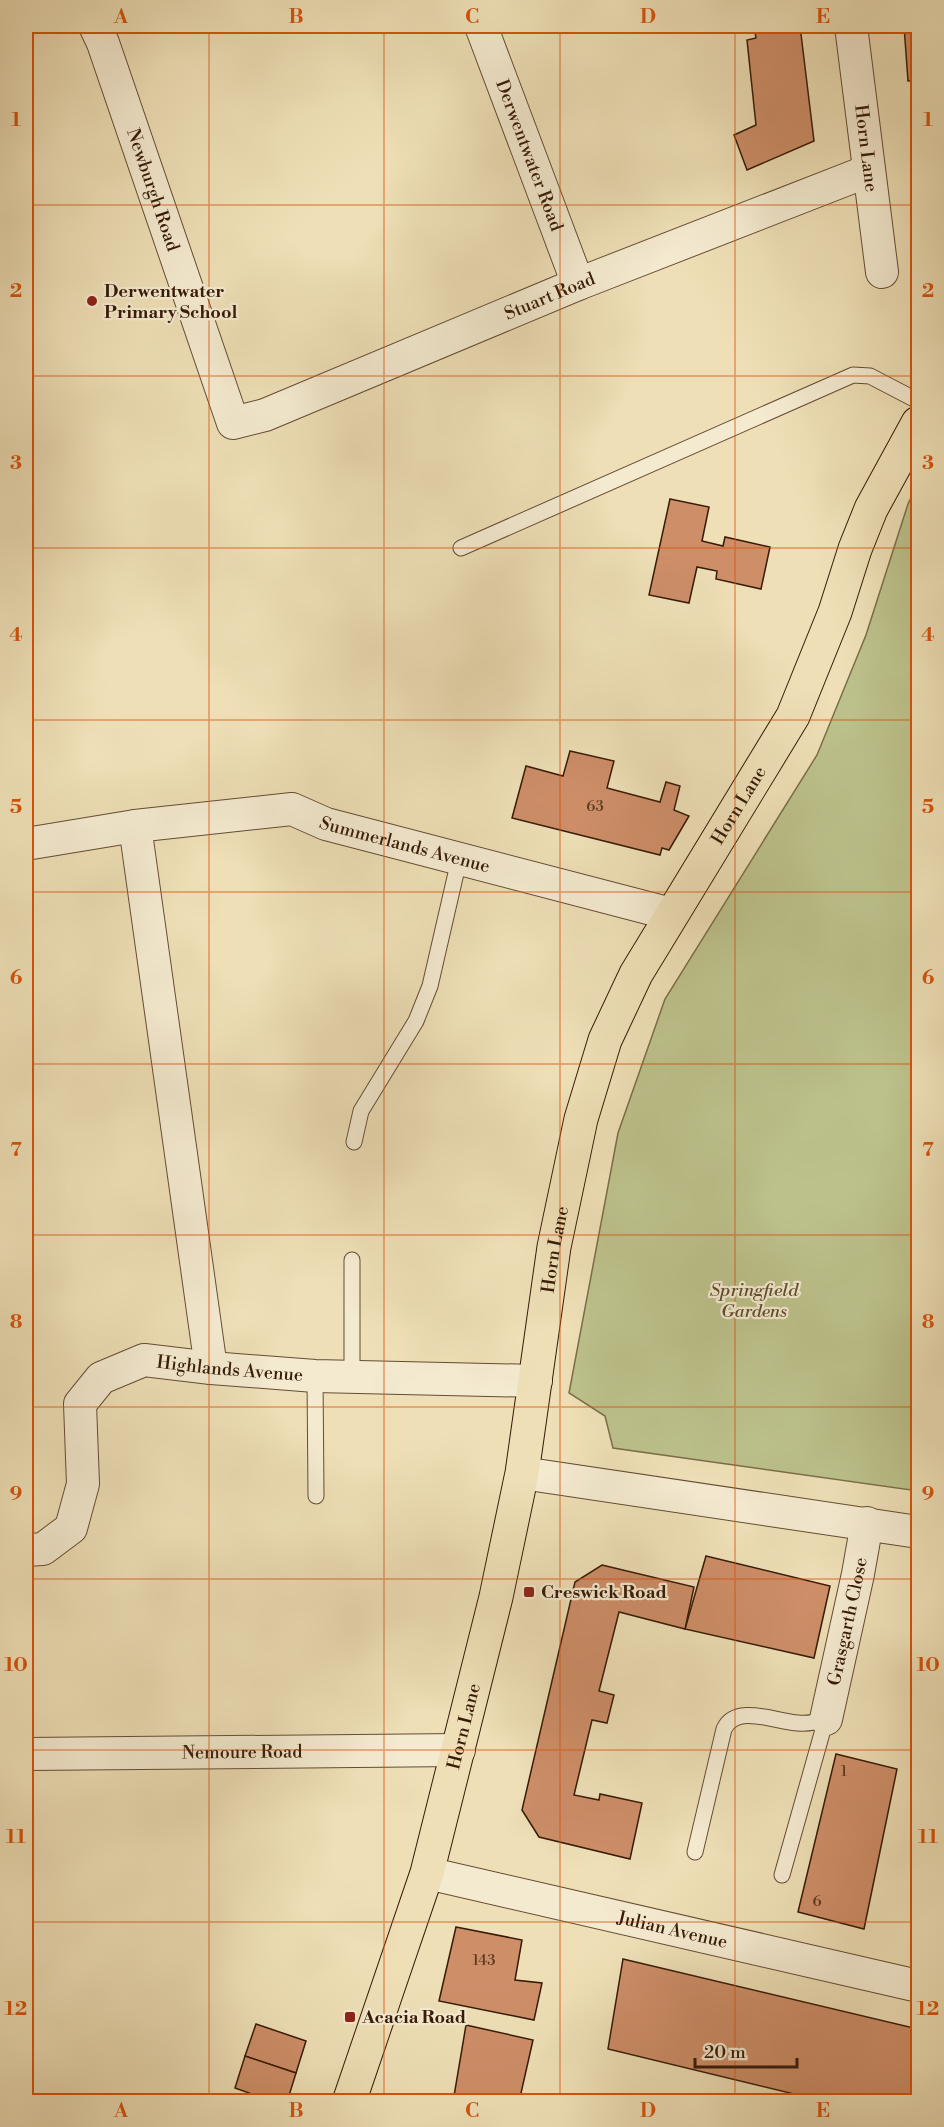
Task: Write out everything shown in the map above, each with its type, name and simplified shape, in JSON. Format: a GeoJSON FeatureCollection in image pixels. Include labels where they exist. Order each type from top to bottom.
{"type":"FeatureCollection","features":[{"type":"Feature","properties":{"kind":"main road","name":"Horn Lane"},"geometry":{"type":"LineString","coordinates":[[349,2102],[427,1873],[496,1597],[522,1473],[554,1247],[581,1119],[605,1040],[636,974],[793,716],[835,612],[855,549],[871,509],[910,436]]}},
{"type":"Feature","properties":{"kind":"street","name":"Newburgh Road"},"geometry":{"type":"LineString","coordinates":[[95,26],[233,423]]}},
{"type":"Feature","properties":{"kind":"street","name":"Derwentwater Road"},"geometry":{"type":"LineString","coordinates":[[481,26],[578,284]]}},
{"type":"Feature","properties":{"kind":"street","name":"Horn Lane"},"geometry":{"type":"LineString","coordinates":[[851,26],[882,272]]}},
{"type":"Feature","properties":{"kind":"street","name":"Stuart Road"},"geometry":{"type":"LineString","coordinates":[[233,423],[266,416],[578,284],[868,171]]}},
{"type":"Feature","properties":{"kind":"street","name":"Summerlands Avenue"},"geometry":{"type":"LineString","coordinates":[[26,844],[135,826],[292,809],[326,824],[671,914]]}},
{"type":"Feature","properties":{"kind":"street"},"geometry":{"type":"LineString","coordinates":[[135,826],[211,1368]]}},
{"type":"Feature","properties":{"kind":"street","name":"Highlands Avenue"},"geometry":{"type":"LineString","coordinates":[[26,1550],[43,1549],[71,1528],[83,1484],[80,1404],[101,1378],[144,1360],[315,1376],[536,1381]]}},
{"type":"Feature","properties":{"kind":"street"},"geometry":{"type":"LineString","coordinates":[[522,1473],[918,1532]]}},
{"type":"Feature","properties":{"kind":"street","name":"Grasgarth Close"},"geometry":{"type":"LineString","coordinates":[[826,1719],[867,1523]]}},
{"type":"Feature","properties":{"kind":"street","name":"Nemoure Road"},"geometry":{"type":"LineString","coordinates":[[26,1754],[459,1750]]}},
{"type":"Feature","properties":{"kind":"street","name":"Julian Avenue"},"geometry":{"type":"LineString","coordinates":[[427,1873],[918,1986]]}},
{"type":"Feature","properties":{"kind":"lane"},"geometry":{"type":"LineString","coordinates":[[461,548],[853,375],[870,376],[918,400]]}},
{"type":"Feature","properties":{"kind":"lane"},"geometry":{"type":"LineString","coordinates":[[354,1142],[361,1111],[416,1021],[430,986],[459,860]]}},
{"type":"Feature","properties":{"kind":"lane"},"geometry":{"type":"LineString","coordinates":[[352,1260],[352,1377]]}},
{"type":"Feature","properties":{"kind":"lane"},"geometry":{"type":"LineString","coordinates":[[315,1376],[316,1496]]}},
{"type":"Feature","properties":{"kind":"lane"},"geometry":{"type":"LineString","coordinates":[[695,1851],[724,1729],[728,1721],[735,1716],[745,1715],[798,1724],[826,1719],[782,1875]]}},
{"type":"Feature","properties":{"kind":"green space","name":"Springfield Gardens"},"geometry":{"type":"Polygon","coordinates":[[[918,483],[918,1491],[613,1448],[605,1416],[569,1393],[618,1133],[665,999],[817,755],[866,635],[908,504],[918,483]]]}},
{"type":"Feature","properties":{"kind":"building"},"geometry":{"type":"Polygon","coordinates":[[[754,26],[800,26],[814,141],[747,170],[734,135],[756,125],[747,40],[756,38],[754,26]]]}},
{"type":"Feature","properties":{"kind":"building"},"geometry":{"type":"Polygon","coordinates":[[[904,26],[918,26],[918,80],[908,81],[904,26]]]}},
{"type":"Feature","properties":{"kind":"building"},"geometry":{"type":"Polygon","coordinates":[[[670,499],[709,507],[702,541],[723,546],[725,537],[770,547],[761,589],[716,579],[717,571],[697,567],[689,603],[649,595],[670,499]]]}},
{"type":"Feature","properties":{"kind":"building"},"geometry":{"type":"Polygon","coordinates":[[[570,751],[614,761],[607,788],[660,802],[666,782],[680,786],[674,810],[689,816],[669,850],[662,848],[660,855],[512,818],[526,766],[563,776],[570,751]]]}},
{"type":"Feature","properties":{"kind":"building"},"geometry":{"type":"Polygon","coordinates":[[[706,1556],[830,1586],[814,1658],[685,1629],[706,1556]]]}},
{"type":"Feature","properties":{"kind":"building"},"geometry":{"type":"Polygon","coordinates":[[[602,1565],[694,1587],[685,1629],[619,1612],[599,1691],[614,1695],[607,1723],[592,1720],[574,1795],[599,1800],[600,1794],[642,1803],[630,1859],[539,1837],[522,1810],[575,1582],[602,1565]]]}},
{"type":"Feature","properties":{"kind":"building"},"geometry":{"type":"Polygon","coordinates":[[[836,1754],[897,1769],[864,1929],[798,1912],[836,1754]]]}},
{"type":"Feature","properties":{"kind":"building"},"geometry":{"type":"Polygon","coordinates":[[[456,1927],[522,1940],[515,1980],[542,1983],[534,2020],[439,2001],[456,1927]]]}},
{"type":"Feature","properties":{"kind":"building"},"geometry":{"type":"Polygon","coordinates":[[[623,1959],[918,2029],[918,2102],[827,2102],[608,2049],[623,1959]]]}},
{"type":"Feature","properties":{"kind":"building"},"geometry":{"type":"Polygon","coordinates":[[[256,2024],[306,2041],[296,2073],[245,2056],[256,2024]]]}},
{"type":"Feature","properties":{"kind":"building"},"geometry":{"type":"Polygon","coordinates":[[[466,2025],[533,2040],[519,2102],[453,2102],[466,2025]]]}},
{"type":"Feature","properties":{"kind":"building"},"geometry":{"type":"Polygon","coordinates":[[[245,2056],[296,2073],[287,2102],[274,2102],[235,2088],[245,2056]]]}},
{"type":"Feature","properties":{"kind":"place","name":"Derwentwater Primary School"},"geometry":{"type":"Point","coordinates":[92,301]}},
{"type":"Feature","properties":{"kind":"place","name":"Creswick Road"},"geometry":{"type":"Point","coordinates":[529,1592]}},
{"type":"Feature","properties":{"kind":"place","name":"Acacia Road"},"geometry":{"type":"Point","coordinates":[350,2017]}}]}
